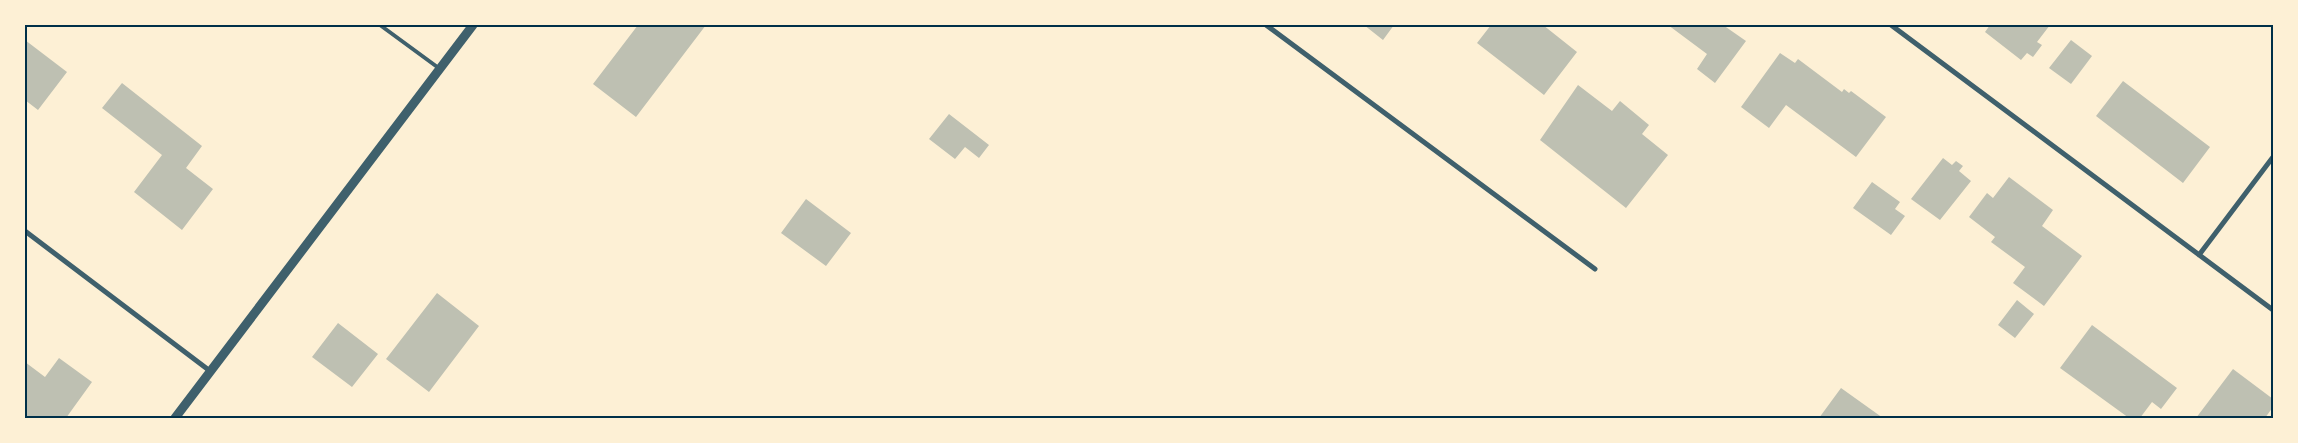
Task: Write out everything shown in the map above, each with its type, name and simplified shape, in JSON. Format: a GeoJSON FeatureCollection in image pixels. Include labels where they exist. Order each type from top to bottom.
{"type":"FeatureCollection","features":[{"type":"Feature","properties":{"kind":"street"},"geometry":{"type":"LineString","coordinates":[[175,418],[473,25]]}},
{"type":"Feature","properties":{"kind":"street"},"geometry":{"type":"LineString","coordinates":[[1266,25],[1595,269]]}},
{"type":"Feature","properties":{"kind":"street"},"geometry":{"type":"LineString","coordinates":[[1894,26],[2273,310]]}},
{"type":"Feature","properties":{"kind":"street"},"geometry":{"type":"LineString","coordinates":[[2200,255],[2273,157]]}},
{"type":"Feature","properties":{"kind":"street"},"geometry":{"type":"LineString","coordinates":[[25,231],[210,371]]}},
{"type":"Feature","properties":{"kind":"lane"},"geometry":{"type":"LineString","coordinates":[[380,25],[440,69]]}},
{"type":"Feature","properties":{"kind":"building"},"geometry":{"type":"Polygon","coordinates":[[[638,25],[706,25],[636,117],[593,84],[638,25]]]}},
{"type":"Feature","properties":{"kind":"building"},"geometry":{"type":"Polygon","coordinates":[[[1364,25],[1394,25],[1383,40],[1364,25]]]}},
{"type":"Feature","properties":{"kind":"building"},"geometry":{"type":"Polygon","coordinates":[[[1491,25],[1543,25],[1577,52],[1544,95],[1477,43],[1491,25]]]}},
{"type":"Feature","properties":{"kind":"building"},"geometry":{"type":"Polygon","coordinates":[[[1668,25],[1723,25],[1746,41],[1715,83],[1697,69],[1707,54],[1668,25]]]}},
{"type":"Feature","properties":{"kind":"building"},"geometry":{"type":"Polygon","coordinates":[[[1990,25],[2050,25],[2037,42],[2042,45],[2033,57],[2027,53],[2021,60],[1985,32],[1990,25]]]}},
{"type":"Feature","properties":{"kind":"building"},"geometry":{"type":"Polygon","coordinates":[[[25,40],[67,72],[38,110],[25,100],[25,40]]]}},
{"type":"Feature","properties":{"kind":"building"},"geometry":{"type":"Polygon","coordinates":[[[2071,40],[2092,56],[2071,84],[2049,68],[2071,40]]]}},
{"type":"Feature","properties":{"kind":"building"},"geometry":{"type":"Polygon","coordinates":[[[1780,53],[1795,63],[1798,59],[1842,92],[1844,89],[1849,93],[1851,91],[1886,117],[1856,157],[1786,105],[1769,128],[1741,107],[1780,53]]]}},
{"type":"Feature","properties":{"kind":"building"},"geometry":{"type":"Polygon","coordinates":[[[2123,81],[2210,147],[2183,183],[2096,116],[2123,81]]]}},
{"type":"Feature","properties":{"kind":"building"},"geometry":{"type":"Polygon","coordinates":[[[122,83],[202,146],[186,168],[213,189],[182,230],[134,192],[162,155],[102,108],[122,83]]]}},
{"type":"Feature","properties":{"kind":"building"},"geometry":{"type":"Polygon","coordinates":[[[1578,85],[1612,111],[1620,101],[1649,125],[1642,134],[1668,155],[1626,208],[1540,140],[1578,85]]]}},
{"type":"Feature","properties":{"kind":"building"},"geometry":{"type":"Polygon","coordinates":[[[949,114],[989,145],[979,158],[965,147],[955,159],[929,139],[949,114]]]}},
{"type":"Feature","properties":{"kind":"building"},"geometry":{"type":"Polygon","coordinates":[[[1943,158],[1952,165],[1956,161],[1963,166],[1959,171],[1971,181],[1940,220],[1911,199],[1943,158]]]}},
{"type":"Feature","properties":{"kind":"building"},"geometry":{"type":"Polygon","coordinates":[[[2009,177],[2053,210],[2042,226],[2082,256],[2044,306],[2013,283],[2025,267],[1991,242],[1995,237],[1969,217],[1987,193],[1993,198],[2009,177]]]}},
{"type":"Feature","properties":{"kind":"building"},"geometry":{"type":"Polygon","coordinates":[[[1872,182],[1900,202],[1895,209],[1905,216],[1891,235],[1853,208],[1872,182]]]}},
{"type":"Feature","properties":{"kind":"building"},"geometry":{"type":"Polygon","coordinates":[[[806,199],[851,233],[826,266],[781,233],[806,199]]]}},
{"type":"Feature","properties":{"kind":"building"},"geometry":{"type":"Polygon","coordinates":[[[437,293],[479,326],[429,392],[386,359],[437,293]]]}},
{"type":"Feature","properties":{"kind":"building"},"geometry":{"type":"Polygon","coordinates":[[[2017,300],[2034,314],[2015,338],[1998,325],[2017,300]]]}},
{"type":"Feature","properties":{"kind":"building"},"geometry":{"type":"Polygon","coordinates":[[[338,323],[378,354],[352,387],[312,357],[338,323]]]}},
{"type":"Feature","properties":{"kind":"building"},"geometry":{"type":"Polygon","coordinates":[[[2092,325],[2177,388],[2161,409],[2152,402],[2140,418],[2129,418],[2060,368],[2092,325]]]}},
{"type":"Feature","properties":{"kind":"building"},"geometry":{"type":"Polygon","coordinates":[[[59,358],[92,382],[66,418],[25,418],[25,362],[45,377],[59,358]]]}},
{"type":"Feature","properties":{"kind":"building"},"geometry":{"type":"Polygon","coordinates":[[[2233,369],[2273,399],[2273,407],[2265,418],[2196,418],[2233,369]]]}},
{"type":"Feature","properties":{"kind":"building"},"geometry":{"type":"Polygon","coordinates":[[[1841,388],[1883,418],[1819,418],[1841,388]]]}}]}
